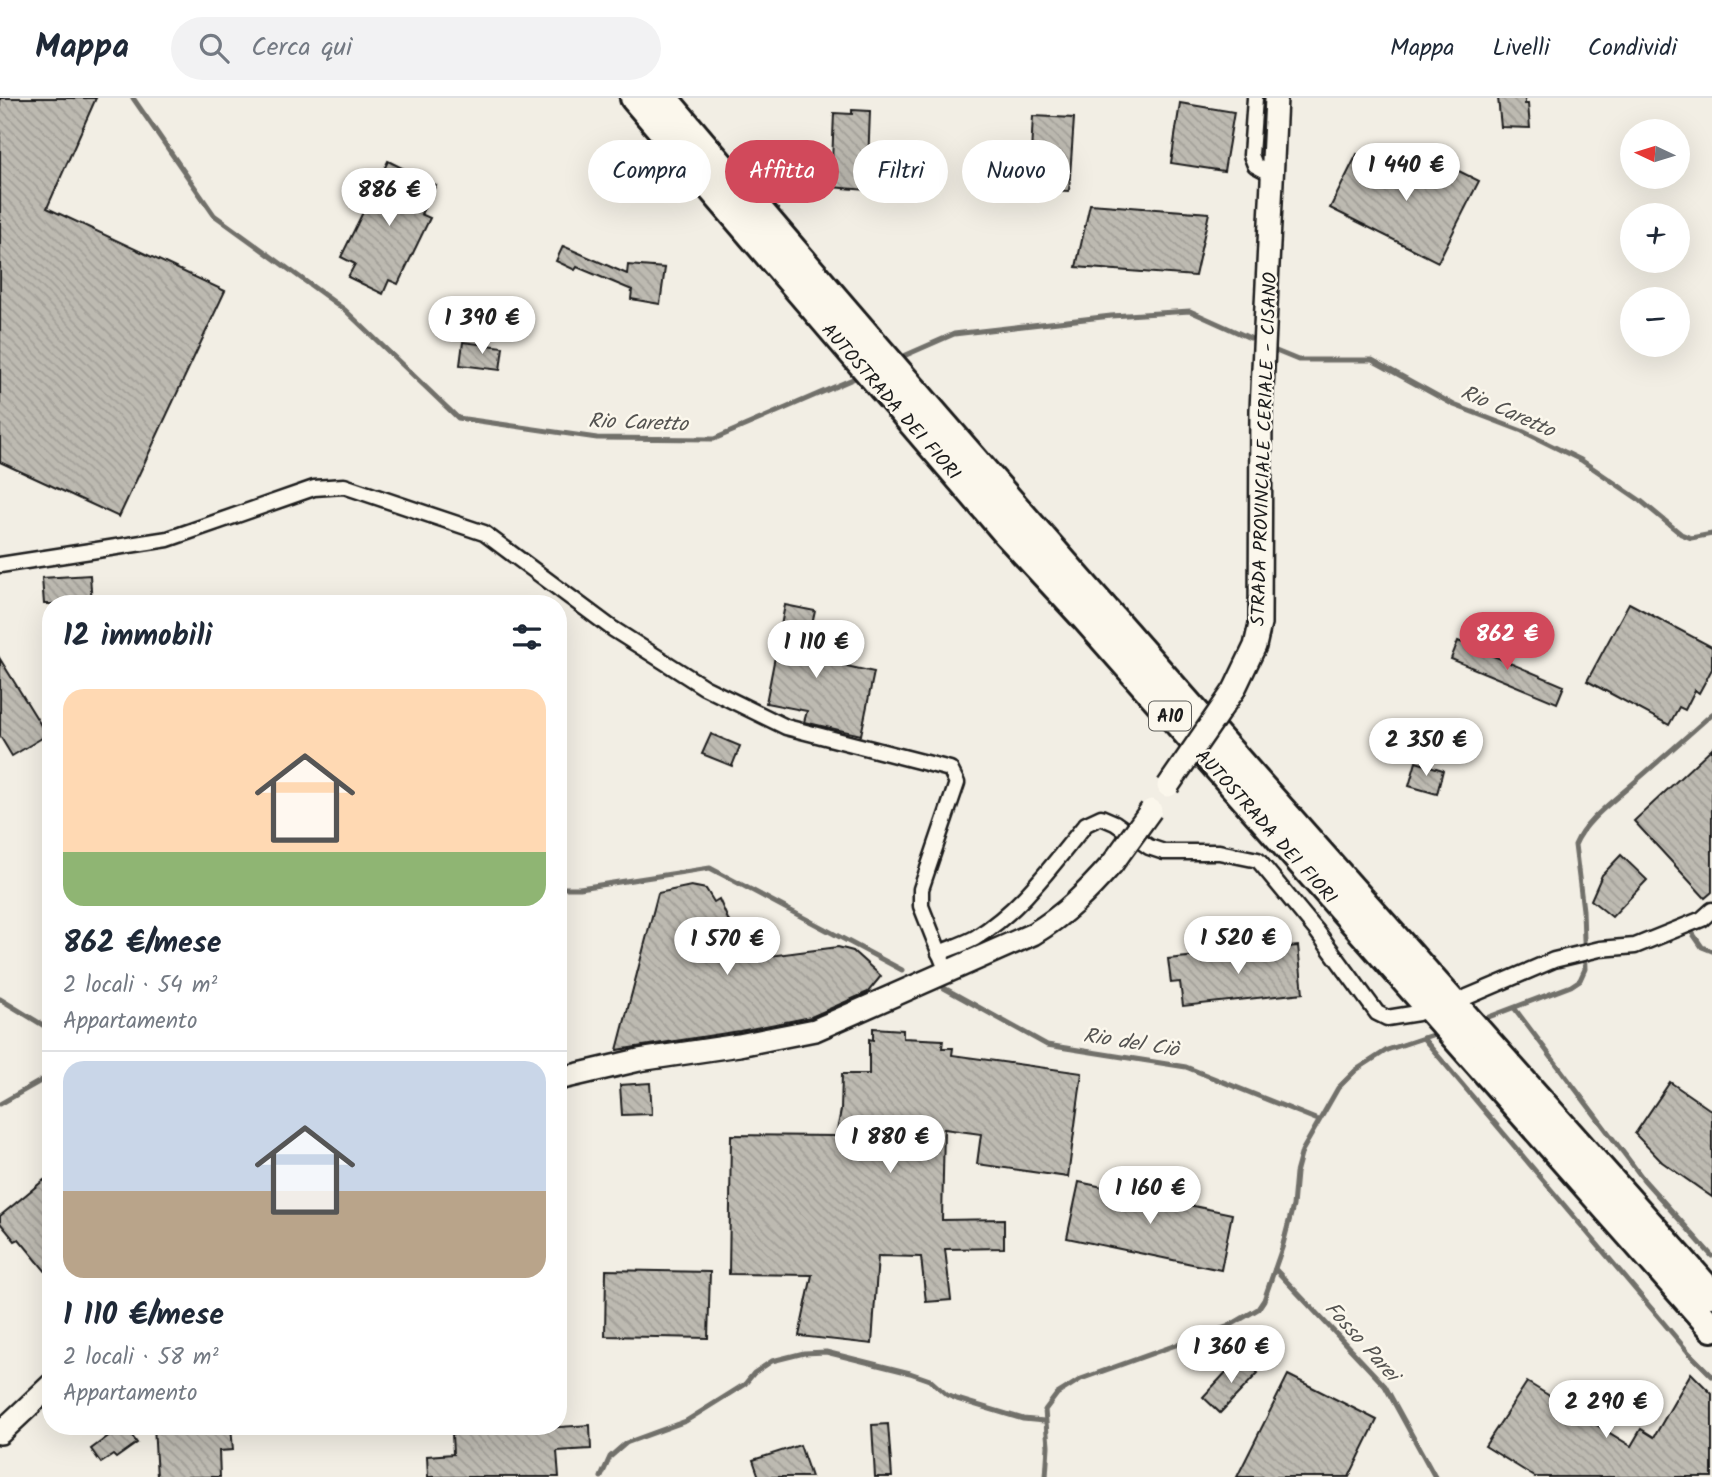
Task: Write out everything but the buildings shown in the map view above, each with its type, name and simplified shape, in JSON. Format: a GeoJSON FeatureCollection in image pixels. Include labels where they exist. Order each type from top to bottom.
{"type":"FeatureCollection","features":[{"type":"Feature","properties":{"kind":"highway","name":"AUTOSTRADA DEI FIORI"},"geometry":{"type":"LineString","coordinates":[[634,98],[1008,535],[1084,617],[1712,1328]]}},
{"type":"Feature","properties":{"kind":"highway","name":"AUTOSTRADA DEI FIORI"},"geometry":{"type":"LineString","coordinates":[[664,98],[811,272],[1712,1294]]}},
{"type":"Feature","properties":{"kind":"main road","name":"STRADA PROVINCIALE CERIALE - CISANO"},"geometry":{"type":"LineString","coordinates":[[567,1077],[639,1060],[815,1030],[943,963],[1033,934],[1075,905],[1112,864],[1234,690],[1255,646],[1261,613],[1261,410],[1276,98]]}},
{"type":"Feature","properties":{"kind":"main road"},"geometry":{"type":"LineString","coordinates":[[0,1433],[42,1393]]}},
{"type":"Feature","properties":{"kind":"street"},"geometry":{"type":"LineString","coordinates":[[1255,98],[1251,155],[1255,165],[1272,174]]}},
{"type":"Feature","properties":{"kind":"street"},"geometry":{"type":"LineString","coordinates":[[0,565],[168,539],[314,488],[344,486],[484,533],[613,629],[704,687],[786,727],[950,769],[957,783],[921,889],[921,906],[943,963],[1023,901],[1086,824],[1101,817],[1115,823],[1149,847],[1164,852],[1219,852],[1258,860],[1316,930],[1377,1013],[1387,1018],[1418,1013]]}},
{"type":"Feature","properties":{"kind":"street"},"geometry":{"type":"LineString","coordinates":[[1467,997],[1569,955],[1634,946],[1702,919],[1712,910]]}},
{"type":"Feature","properties":{"kind":"waterway","name":"Rio Caretto"},"geometry":{"type":"LineString","coordinates":[[133,98],[214,215],[345,310],[458,418],[597,438],[714,439],[862,375]]}},
{"type":"Feature","properties":{"kind":"waterway","name":"Rio Caretto"},"geometry":{"type":"LineString","coordinates":[[897,359],[954,334],[1111,316],[1190,311],[1250,338]]}},
{"type":"Feature","properties":{"kind":"waterway","name":"Rio Caretto"},"geometry":{"type":"LineString","coordinates":[[1276,351],[1298,360],[1372,360],[1454,405],[1522,431],[1581,460],[1641,501],[1681,534],[1691,538],[1712,534]]}},
{"type":"Feature","properties":{"kind":"waterway"},"geometry":{"type":"LineString","coordinates":[[1486,1018],[1571,986],[1580,980],[1585,969],[1583,910],[1575,845],[1579,836],[1599,813],[1712,714]]}},
{"type":"Feature","properties":{"kind":"waterway","name":"Rio del Ciò"},"geometry":{"type":"LineString","coordinates":[[567,888],[710,868],[902,970]]}},
{"type":"Feature","properties":{"kind":"waterway"},"geometry":{"type":"LineString","coordinates":[[1691,931],[1702,947],[1712,951]]}},
{"type":"Feature","properties":{"kind":"waterway","name":"Rio del Ciò"},"geometry":{"type":"LineString","coordinates":[[944,988],[1047,1045],[1186,1067],[1318,1120]]}},
{"type":"Feature","properties":{"kind":"waterway"},"geometry":{"type":"LineString","coordinates":[[0,999],[42,1025]]}},
{"type":"Feature","properties":{"kind":"waterway"},"geometry":{"type":"LineString","coordinates":[[1515,1009],[1644,1180],[1712,1256]]}},
{"type":"Feature","properties":{"kind":"waterway"},"geometry":{"type":"LineString","coordinates":[[1046,1477],[1048,1446],[1045,1410],[1057,1394],[1081,1379],[1229,1326],[1258,1309],[1264,1300],[1282,1248],[1293,1206],[1296,1173],[1302,1151],[1338,1088],[1356,1070],[1387,1050],[1432,1035]]}},
{"type":"Feature","properties":{"kind":"waterway"},"geometry":{"type":"LineString","coordinates":[[1423,1038],[1689,1353],[1712,1376]]}},
{"type":"Feature","properties":{"kind":"waterway","name":"Rio del Ciò"},"geometry":{"type":"LineString","coordinates":[[0,1104],[42,1080]]}},
{"type":"Feature","properties":{"kind":"waterway","name":"Fosso Parei"},"geometry":{"type":"LineString","coordinates":[[1275,1269],[1385,1386],[1435,1477]]}},
{"type":"Feature","properties":{"kind":"waterway"},"geometry":{"type":"LineString","coordinates":[[601,1477],[610,1457],[626,1443],[686,1421],[745,1384],[754,1373],[772,1361],[804,1353],[826,1352],[910,1373],[930,1380],[947,1395],[957,1399],[1023,1419],[1044,1421]]}}]}
